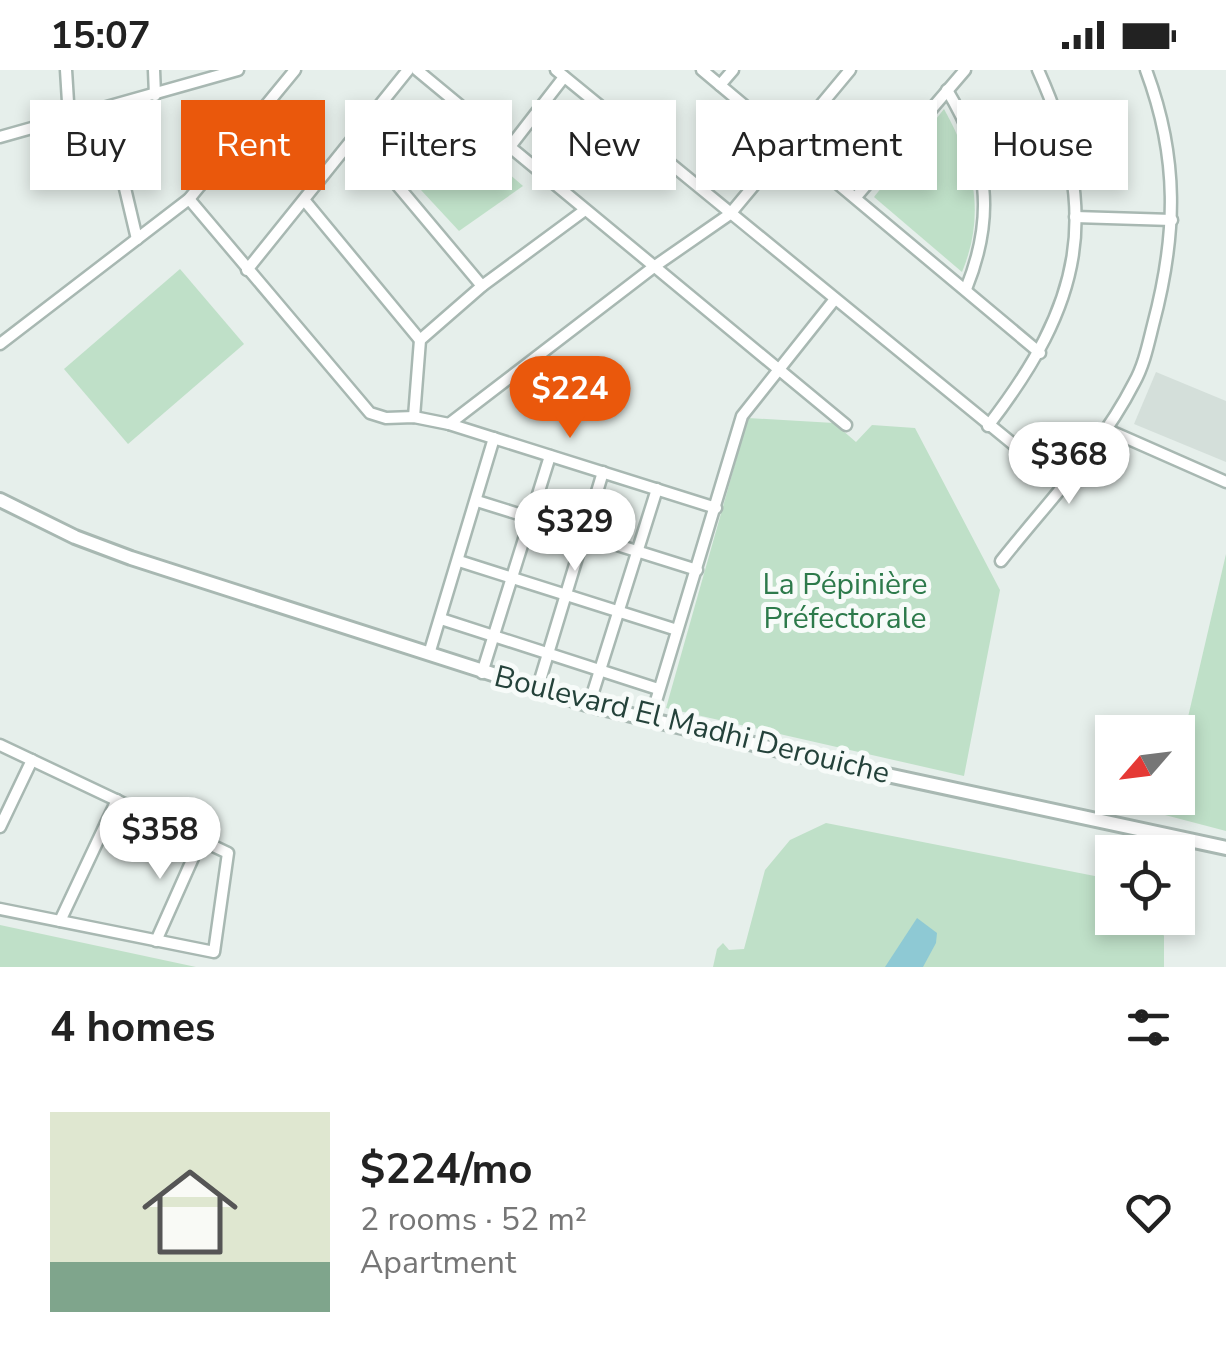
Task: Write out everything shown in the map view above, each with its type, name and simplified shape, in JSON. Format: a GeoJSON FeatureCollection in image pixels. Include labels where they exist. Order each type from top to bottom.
{"type":"FeatureCollection","features":[{"type":"Feature","properties":{"kind":"street"},"geometry":{"type":"LineString","coordinates":[[66,70],[68,100]]}},
{"type":"Feature","properties":{"kind":"street"},"geometry":{"type":"LineString","coordinates":[[154,70],[155,95]]}},
{"type":"Feature","properties":{"kind":"street"},"geometry":{"type":"LineString","coordinates":[[136,100],[238,70]]}},
{"type":"Feature","properties":{"kind":"street"},"geometry":{"type":"LineString","coordinates":[[0,344],[189,200],[295,70]]}},
{"type":"Feature","properties":{"kind":"street"},"geometry":{"type":"LineString","coordinates":[[384,100],[408,70]]}},
{"type":"Feature","properties":{"kind":"street"},"geometry":{"type":"LineString","coordinates":[[416,70],[452,100]]}},
{"type":"Feature","properties":{"kind":"street"},"geometry":{"type":"LineString","coordinates":[[702,70],[738,100]]}},
{"type":"Feature","properties":{"kind":"street"},"geometry":{"type":"LineString","coordinates":[[720,86],[734,70]]}},
{"type":"Feature","properties":{"kind":"street"},"geometry":{"type":"LineString","coordinates":[[825,100],[850,70]]}},
{"type":"Feature","properties":{"kind":"street"},"geometry":{"type":"LineString","coordinates":[[856,197],[965,70]]}},
{"type":"Feature","properties":{"kind":"street"},"geometry":{"type":"LineString","coordinates":[[988,426],[1040,353],[1068,284],[1076,217],[1066,146],[1038,70]]}},
{"type":"Feature","properties":{"kind":"street"},"geometry":{"type":"LineString","coordinates":[[1001,561],[1106,430],[1136,381],[1146,354],[1166,274],[1172,220],[1165,132],[1146,70]]}},
{"type":"Feature","properties":{"kind":"street"},"geometry":{"type":"LineString","coordinates":[[512,144],[560,73],[1062,484]]}},
{"type":"Feature","properties":{"kind":"street"},"geometry":{"type":"LineString","coordinates":[[948,90],[966,124],[984,180],[983,237],[966,289]]}},
{"type":"Feature","properties":{"kind":"street"},"geometry":{"type":"LineString","coordinates":[[0,137],[30,129]]}},
{"type":"Feature","properties":{"kind":"street"},"geometry":{"type":"LineString","coordinates":[[247,270],[345,150]]}},
{"type":"Feature","properties":{"kind":"street"},"geometry":{"type":"LineString","coordinates":[[512,150],[846,425]]}},
{"type":"Feature","properties":{"kind":"street"},"geometry":{"type":"LineString","coordinates":[[125,190],[137,240]]}},
{"type":"Feature","properties":{"kind":"street"},"geometry":{"type":"LineString","coordinates":[[401,190],[482,286]]}},
{"type":"Feature","properties":{"kind":"street"},"geometry":{"type":"LineString","coordinates":[[449,424],[655,266],[730,214],[750,190]]}},
{"type":"Feature","properties":{"kind":"street"},"geometry":{"type":"LineString","coordinates":[[848,190],[1040,353]]}},
{"type":"Feature","properties":{"kind":"street"},"geometry":{"type":"LineString","coordinates":[[189,200],[370,413],[449,424],[716,508]]}},
{"type":"Feature","properties":{"kind":"street"},"geometry":{"type":"LineString","coordinates":[[306,201],[420,340],[414,418]]}},
{"type":"Feature","properties":{"kind":"street"},"geometry":{"type":"LineString","coordinates":[[420,340],[482,286],[585,210]]}},
{"type":"Feature","properties":{"kind":"street"},"geometry":{"type":"LineString","coordinates":[[1076,217],[1172,220]]}},
{"type":"Feature","properties":{"kind":"street"},"geometry":{"type":"LineString","coordinates":[[650,720],[742,416],[835,299]]}},
{"type":"Feature","properties":{"kind":"street"},"geometry":{"type":"LineString","coordinates":[[1106,430],[1226,482]]}},
{"type":"Feature","properties":{"kind":"street"},"geometry":{"type":"LineString","coordinates":[[428,654],[460,560],[494,438]]}},
{"type":"Feature","properties":{"kind":"street"},"geometry":{"type":"LineString","coordinates":[[482,672],[550,456]]}},
{"type":"Feature","properties":{"kind":"street"},"geometry":{"type":"LineString","coordinates":[[537,690],[604,472]]}},
{"type":"Feature","properties":{"kind":"street"},"geometry":{"type":"LineString","coordinates":[[589,705],[656,489]]}},
{"type":"Feature","properties":{"kind":"street","name":"Boulevard El Madhi Derouiche"},"geometry":{"type":"LineString","coordinates":[[0,500],[75,537],[131,558],[589,705],[1226,848]]}},
{"type":"Feature","properties":{"kind":"street"},"geometry":{"type":"LineString","coordinates":[[477,501],[697,570]]}},
{"type":"Feature","properties":{"kind":"street"},"geometry":{"type":"LineString","coordinates":[[460,560],[677,630]]}},
{"type":"Feature","properties":{"kind":"street"},"geometry":{"type":"LineString","coordinates":[[440,619],[658,690]]}},
{"type":"Feature","properties":{"kind":"street"},"geometry":{"type":"LineString","coordinates":[[0,745],[228,853],[214,952],[0,909]]}},
{"type":"Feature","properties":{"kind":"street"},"geometry":{"type":"LineString","coordinates":[[0,827],[32,760]]}},
{"type":"Feature","properties":{"kind":"street"},"geometry":{"type":"LineString","coordinates":[[60,921],[117,800]]}},
{"type":"Feature","properties":{"kind":"street"},"geometry":{"type":"LineString","coordinates":[[156,941],[201,840]]}},
{"type":"Feature","properties":{"kind":"shaded area"},"geometry":{"type":"Polygon","coordinates":[[[1156,372],[1226,401],[1226,462],[1134,424],[1156,372]]]}},
{"type":"Feature","properties":{"kind":"green space"},"geometry":{"type":"Polygon","coordinates":[[[944,109],[957,136],[957,190],[973,190],[974,230],[962,272],[874,197],[880,190],[937,190],[937,118],[944,109]]]}},
{"type":"Feature","properties":{"kind":"green space"},"geometry":{"type":"Polygon","coordinates":[[[512,177],[523,186],[459,231],[421,190],[512,190],[512,177]]]}},
{"type":"Feature","properties":{"kind":"green space"},"geometry":{"type":"Polygon","coordinates":[[[180,269],[244,344],[128,444],[64,369],[180,269]]]}},
{"type":"Feature","properties":{"kind":"green space","name":"La Pépinière Préfectorale"},"geometry":{"type":"Polygon","coordinates":[[[748,418],[834,423],[856,442],[872,425],[915,428],[1000,590],[964,776],[666,708],[748,418]]]}},
{"type":"Feature","properties":{"kind":"green space"},"geometry":{"type":"Polygon","coordinates":[[[1226,554],[1226,831],[1165,815],[1195,815],[1195,715],[1188,715],[1226,554]]]}},
{"type":"Feature","properties":{"kind":"green space"},"geometry":{"type":"Polygon","coordinates":[[[826,823],[1095,876],[1095,935],[1164,935],[1164,967],[713,967],[717,949],[723,943],[729,950],[744,949],[765,870],[790,840],[826,823]]]}},
{"type":"Feature","properties":{"kind":"green space"},"geometry":{"type":"Polygon","coordinates":[[[0,925],[196,967],[0,967],[0,925]]]}},
{"type":"Feature","properties":{"kind":"water"},"geometry":{"type":"Polygon","coordinates":[[[917,918],[937,933],[923,967],[885,967],[917,918]]]}}]}
